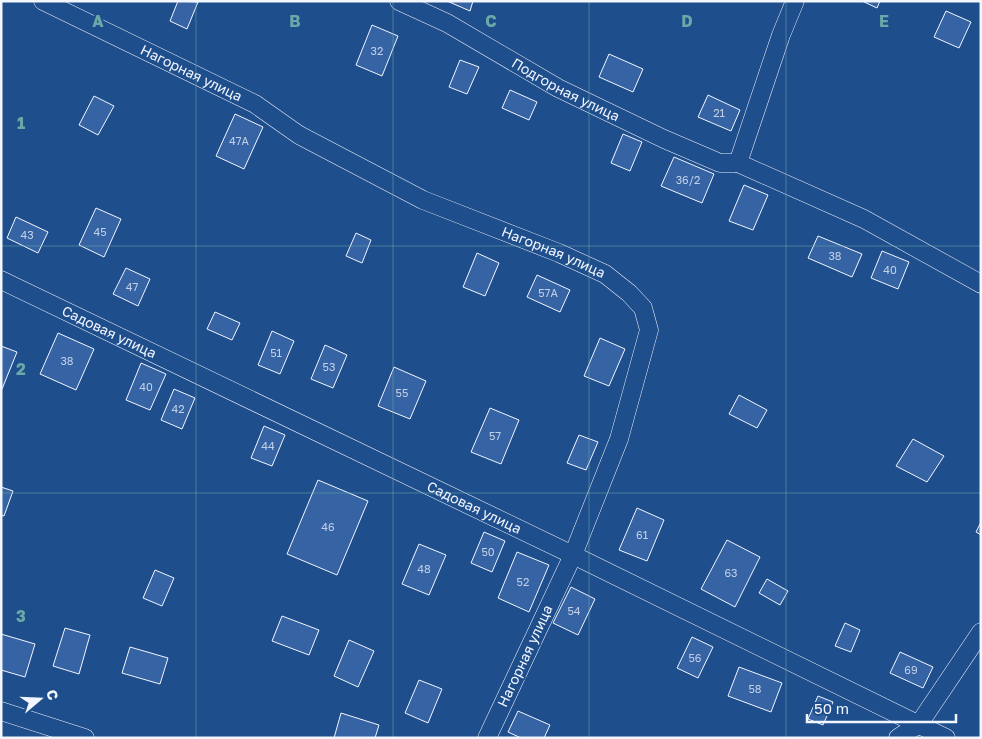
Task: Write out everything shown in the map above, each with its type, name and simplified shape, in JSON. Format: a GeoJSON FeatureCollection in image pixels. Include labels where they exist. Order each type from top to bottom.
{"type":"FeatureCollection","features":[{"type":"Feature","properties":{"kind":"street","name":"Нагорная улица"},"geometry":{"type":"LineString","coordinates":[[43,1],[255,104],[300,135],[423,200],[558,253],[605,274],[629,293],[643,308],[649,330],[619,439],[573,555],[486,738]]}},
{"type":"Feature","properties":{"kind":"street","name":"Подгорная улица"},"geometry":{"type":"LineString","coordinates":[[399,1],[447,23],[558,88],[664,139],[720,163],[738,163],[864,218],[981,284]]}},
{"type":"Feature","properties":{"kind":"street"},"geometry":{"type":"LineString","coordinates":[[738,163],[780,36],[795,1]]}},
{"type":"Feature","properties":{"kind":"street","name":"Садовая улица"},"geometry":{"type":"LineString","coordinates":[[1,280],[573,555],[946,738]]}},
{"type":"Feature","properties":{"kind":"street"},"geometry":{"type":"LineString","coordinates":[[898,738],[919,724],[981,632]]}},
{"type":"Feature","properties":{"kind":"street"},"geometry":{"type":"LineString","coordinates":[[1,710],[85,738]]}},
{"type":"Feature","properties":{"kind":"building"},"geometry":{"type":"Polygon","coordinates":[[[178,1],[198,2],[187,29],[170,21],[178,1]]]}},
{"type":"Feature","properties":{"kind":"building"},"geometry":{"type":"Polygon","coordinates":[[[447,1],[473,1],[470,11],[447,1]]]}},
{"type":"Feature","properties":{"kind":"building"},"geometry":{"type":"Polygon","coordinates":[[[862,1],[880,1],[877,8],[862,1]]]}},
{"type":"Feature","properties":{"kind":"building"},"geometry":{"type":"Polygon","coordinates":[[[946,11],[971,22],[959,48],[934,37],[946,11]]]}},
{"type":"Feature","properties":{"kind":"building"},"geometry":{"type":"Polygon","coordinates":[[[372,25],[398,36],[382,76],[356,65],[372,25]]]}},
{"type":"Feature","properties":{"kind":"building"},"geometry":{"type":"Polygon","coordinates":[[[609,54],[643,69],[633,92],[599,77],[609,54]]]}},
{"type":"Feature","properties":{"kind":"building"},"geometry":{"type":"Polygon","coordinates":[[[460,60],[479,67],[467,94],[449,87],[460,60]]]}},
{"type":"Feature","properties":{"kind":"building"},"geometry":{"type":"Polygon","coordinates":[[[510,90],[537,102],[529,120],[502,108],[510,90]]]}},
{"type":"Feature","properties":{"kind":"building"},"geometry":{"type":"Polygon","coordinates":[[[708,95],[740,110],[731,131],[698,117],[708,95]]]}},
{"type":"Feature","properties":{"kind":"building"},"geometry":{"type":"Polygon","coordinates":[[[94,96],[114,106],[98,135],[79,125],[94,96]]]}},
{"type":"Feature","properties":{"kind":"building"},"geometry":{"type":"Polygon","coordinates":[[[235,114],[263,127],[244,169],[216,156],[235,114]]]}},
{"type":"Feature","properties":{"kind":"building"},"geometry":{"type":"Polygon","coordinates":[[[623,134],[642,142],[630,171],[611,163],[623,134]]]}},
{"type":"Feature","properties":{"kind":"building"},"geometry":{"type":"Polygon","coordinates":[[[674,157],[714,174],[702,203],[661,186],[674,157]]]}},
{"type":"Feature","properties":{"kind":"building"},"geometry":{"type":"Polygon","coordinates":[[[744,185],[768,195],[753,230],[729,221],[744,185]]]}},
{"type":"Feature","properties":{"kind":"building"},"geometry":{"type":"Polygon","coordinates":[[[96,208],[121,219],[104,257],[79,245],[96,208]]]}},
{"type":"Feature","properties":{"kind":"building"},"geometry":{"type":"Polygon","coordinates":[[[16,217],[48,232],[38,253],[7,238],[16,217]]]}},
{"type":"Feature","properties":{"kind":"building"},"geometry":{"type":"Polygon","coordinates":[[[356,233],[371,240],[362,263],[346,256],[356,233]]]}},
{"type":"Feature","properties":{"kind":"building"},"geometry":{"type":"Polygon","coordinates":[[[818,236],[862,254],[852,277],[808,258],[818,236]]]}},
{"type":"Feature","properties":{"kind":"building"},"geometry":{"type":"Polygon","coordinates":[[[882,251],[909,262],[898,289],[871,278],[882,251]]]}},
{"type":"Feature","properties":{"kind":"building"},"geometry":{"type":"Polygon","coordinates":[[[477,253],[499,263],[485,296],[463,287],[477,253]]]}},
{"type":"Feature","properties":{"kind":"building"},"geometry":{"type":"Polygon","coordinates":[[[126,268],[150,279],[138,306],[113,294],[126,268]]]}},
{"type":"Feature","properties":{"kind":"building"},"geometry":{"type":"Polygon","coordinates":[[[537,275],[570,290],[560,312],[527,297],[537,275]]]}},
{"type":"Feature","properties":{"kind":"building"},"geometry":{"type":"Polygon","coordinates":[[[215,312],[240,323],[232,340],[207,329],[215,312]]]}},
{"type":"Feature","properties":{"kind":"building"},"geometry":{"type":"Polygon","coordinates":[[[272,331],[294,341],[280,374],[258,365],[272,331]]]}},
{"type":"Feature","properties":{"kind":"building"},"geometry":{"type":"Polygon","coordinates":[[[58,333],[94,349],[76,390],[40,374],[58,333]]]}},
{"type":"Feature","properties":{"kind":"building"},"geometry":{"type":"Polygon","coordinates":[[[600,338],[625,349],[609,386],[584,376],[600,338]]]}},
{"type":"Feature","properties":{"kind":"building"},"geometry":{"type":"Polygon","coordinates":[[[325,345],[347,355],[333,388],[311,379],[325,345]]]}},
{"type":"Feature","properties":{"kind":"building"},"geometry":{"type":"Polygon","coordinates":[[[1,346],[17,352],[2,389],[1,389],[1,346]]]}},
{"type":"Feature","properties":{"kind":"building"},"geometry":{"type":"Polygon","coordinates":[[[141,363],[166,374],[150,410],[126,400],[141,363]]]}},
{"type":"Feature","properties":{"kind":"building"},"geometry":{"type":"Polygon","coordinates":[[[394,367],[426,381],[410,419],[378,406],[394,367]]]}},
{"type":"Feature","properties":{"kind":"building"},"geometry":{"type":"Polygon","coordinates":[[[174,389],[195,398],[182,429],[161,420],[174,389]]]}},
{"type":"Feature","properties":{"kind":"building"},"geometry":{"type":"Polygon","coordinates":[[[739,395],[767,410],[757,428],[729,414],[739,395]]]}},
{"type":"Feature","properties":{"kind":"building"},"geometry":{"type":"Polygon","coordinates":[[[490,408],[519,420],[501,464],[471,452],[490,408]]]}},
{"type":"Feature","properties":{"kind":"building"},"geometry":{"type":"Polygon","coordinates":[[[264,426],[285,435],[272,466],[251,458],[264,426]]]}},
{"type":"Feature","properties":{"kind":"building"},"geometry":{"type":"Polygon","coordinates":[[[579,435],[598,442],[586,470],[567,463],[579,435]]]}},
{"type":"Feature","properties":{"kind":"building"},"geometry":{"type":"Polygon","coordinates":[[[913,439],[944,456],[927,482],[896,466],[913,439]]]}},
{"type":"Feature","properties":{"kind":"building"},"geometry":{"type":"Polygon","coordinates":[[[318,480],[368,501],[337,575],[287,554],[318,480]]]}},
{"type":"Feature","properties":{"kind":"building"},"geometry":{"type":"Polygon","coordinates":[[[1,487],[13,491],[4,516],[1,515],[1,487]]]}},
{"type":"Feature","properties":{"kind":"building"},"geometry":{"type":"Polygon","coordinates":[[[637,508],[664,520],[647,561],[619,550],[637,508]]]}},
{"type":"Feature","properties":{"kind":"building"},"geometry":{"type":"Polygon","coordinates":[[[981,522],[981,535],[976,532],[981,522]]]}},
{"type":"Feature","properties":{"kind":"building"},"geometry":{"type":"Polygon","coordinates":[[[484,532],[505,541],[492,572],[471,563],[484,532]]]}},
{"type":"Feature","properties":{"kind":"building"},"geometry":{"type":"Polygon","coordinates":[[[727,540],[760,557],[735,607],[701,589],[727,540]]]}},
{"type":"Feature","properties":{"kind":"building"},"geometry":{"type":"Polygon","coordinates":[[[419,544],[446,555],[429,595],[402,584],[419,544]]]}},
{"type":"Feature","properties":{"kind":"building"},"geometry":{"type":"Polygon","coordinates":[[[517,552],[549,565],[529,612],[498,598],[517,552]]]}},
{"type":"Feature","properties":{"kind":"building"},"geometry":{"type":"Polygon","coordinates":[[[155,570],[174,578],[162,606],[143,598],[155,570]]]}},
{"type":"Feature","properties":{"kind":"building"},"geometry":{"type":"Polygon","coordinates":[[[767,579],[788,591],[780,605],[759,593],[767,579]]]}},
{"type":"Feature","properties":{"kind":"building"},"geometry":{"type":"Polygon","coordinates":[[[571,587],[595,599],[578,635],[553,623],[571,587]]]}},
{"type":"Feature","properties":{"kind":"building"},"geometry":{"type":"Polygon","coordinates":[[[282,616],[319,630],[309,655],[272,641],[282,616]]]}},
{"type":"Feature","properties":{"kind":"building"},"geometry":{"type":"Polygon","coordinates":[[[845,623],[860,630],[851,652],[835,646],[845,623]]]}},
{"type":"Feature","properties":{"kind":"building"},"geometry":{"type":"Polygon","coordinates":[[[65,628],[90,635],[79,674],[53,666],[65,628]]]}},
{"type":"Feature","properties":{"kind":"building"},"geometry":{"type":"Polygon","coordinates":[[[1,634],[35,644],[25,677],[1,670],[1,634]]]}},
{"type":"Feature","properties":{"kind":"building"},"geometry":{"type":"Polygon","coordinates":[[[692,637],[713,647],[698,678],[677,668],[692,637]]]}},
{"type":"Feature","properties":{"kind":"building"},"geometry":{"type":"Polygon","coordinates":[[[349,640],[374,651],[358,687],[334,676],[349,640]]]}},
{"type":"Feature","properties":{"kind":"building"},"geometry":{"type":"Polygon","coordinates":[[[130,647],[168,658],[160,684],[122,673],[130,647]]]}},
{"type":"Feature","properties":{"kind":"building"},"geometry":{"type":"Polygon","coordinates":[[[900,652],[933,667],[923,688],[890,673],[900,652]]]}},
{"type":"Feature","properties":{"kind":"building"},"geometry":{"type":"Polygon","coordinates":[[[739,667],[782,683],[771,712],[728,696],[739,667]]]}},
{"type":"Feature","properties":{"kind":"building"},"geometry":{"type":"Polygon","coordinates":[[[419,680],[442,689],[428,723],[405,713],[419,680]]]}},
{"type":"Feature","properties":{"kind":"building"},"geometry":{"type":"Polygon","coordinates":[[[818,696],[833,702],[823,725],[808,719],[818,696]]]}},
{"type":"Feature","properties":{"kind":"building"},"geometry":{"type":"Polygon","coordinates":[[[518,711],[550,725],[544,738],[521,738],[508,732],[518,711]]]}},
{"type":"Feature","properties":{"kind":"building"},"geometry":{"type":"Polygon","coordinates":[[[341,713],[379,725],[375,738],[334,738],[341,713]]]}}]}
